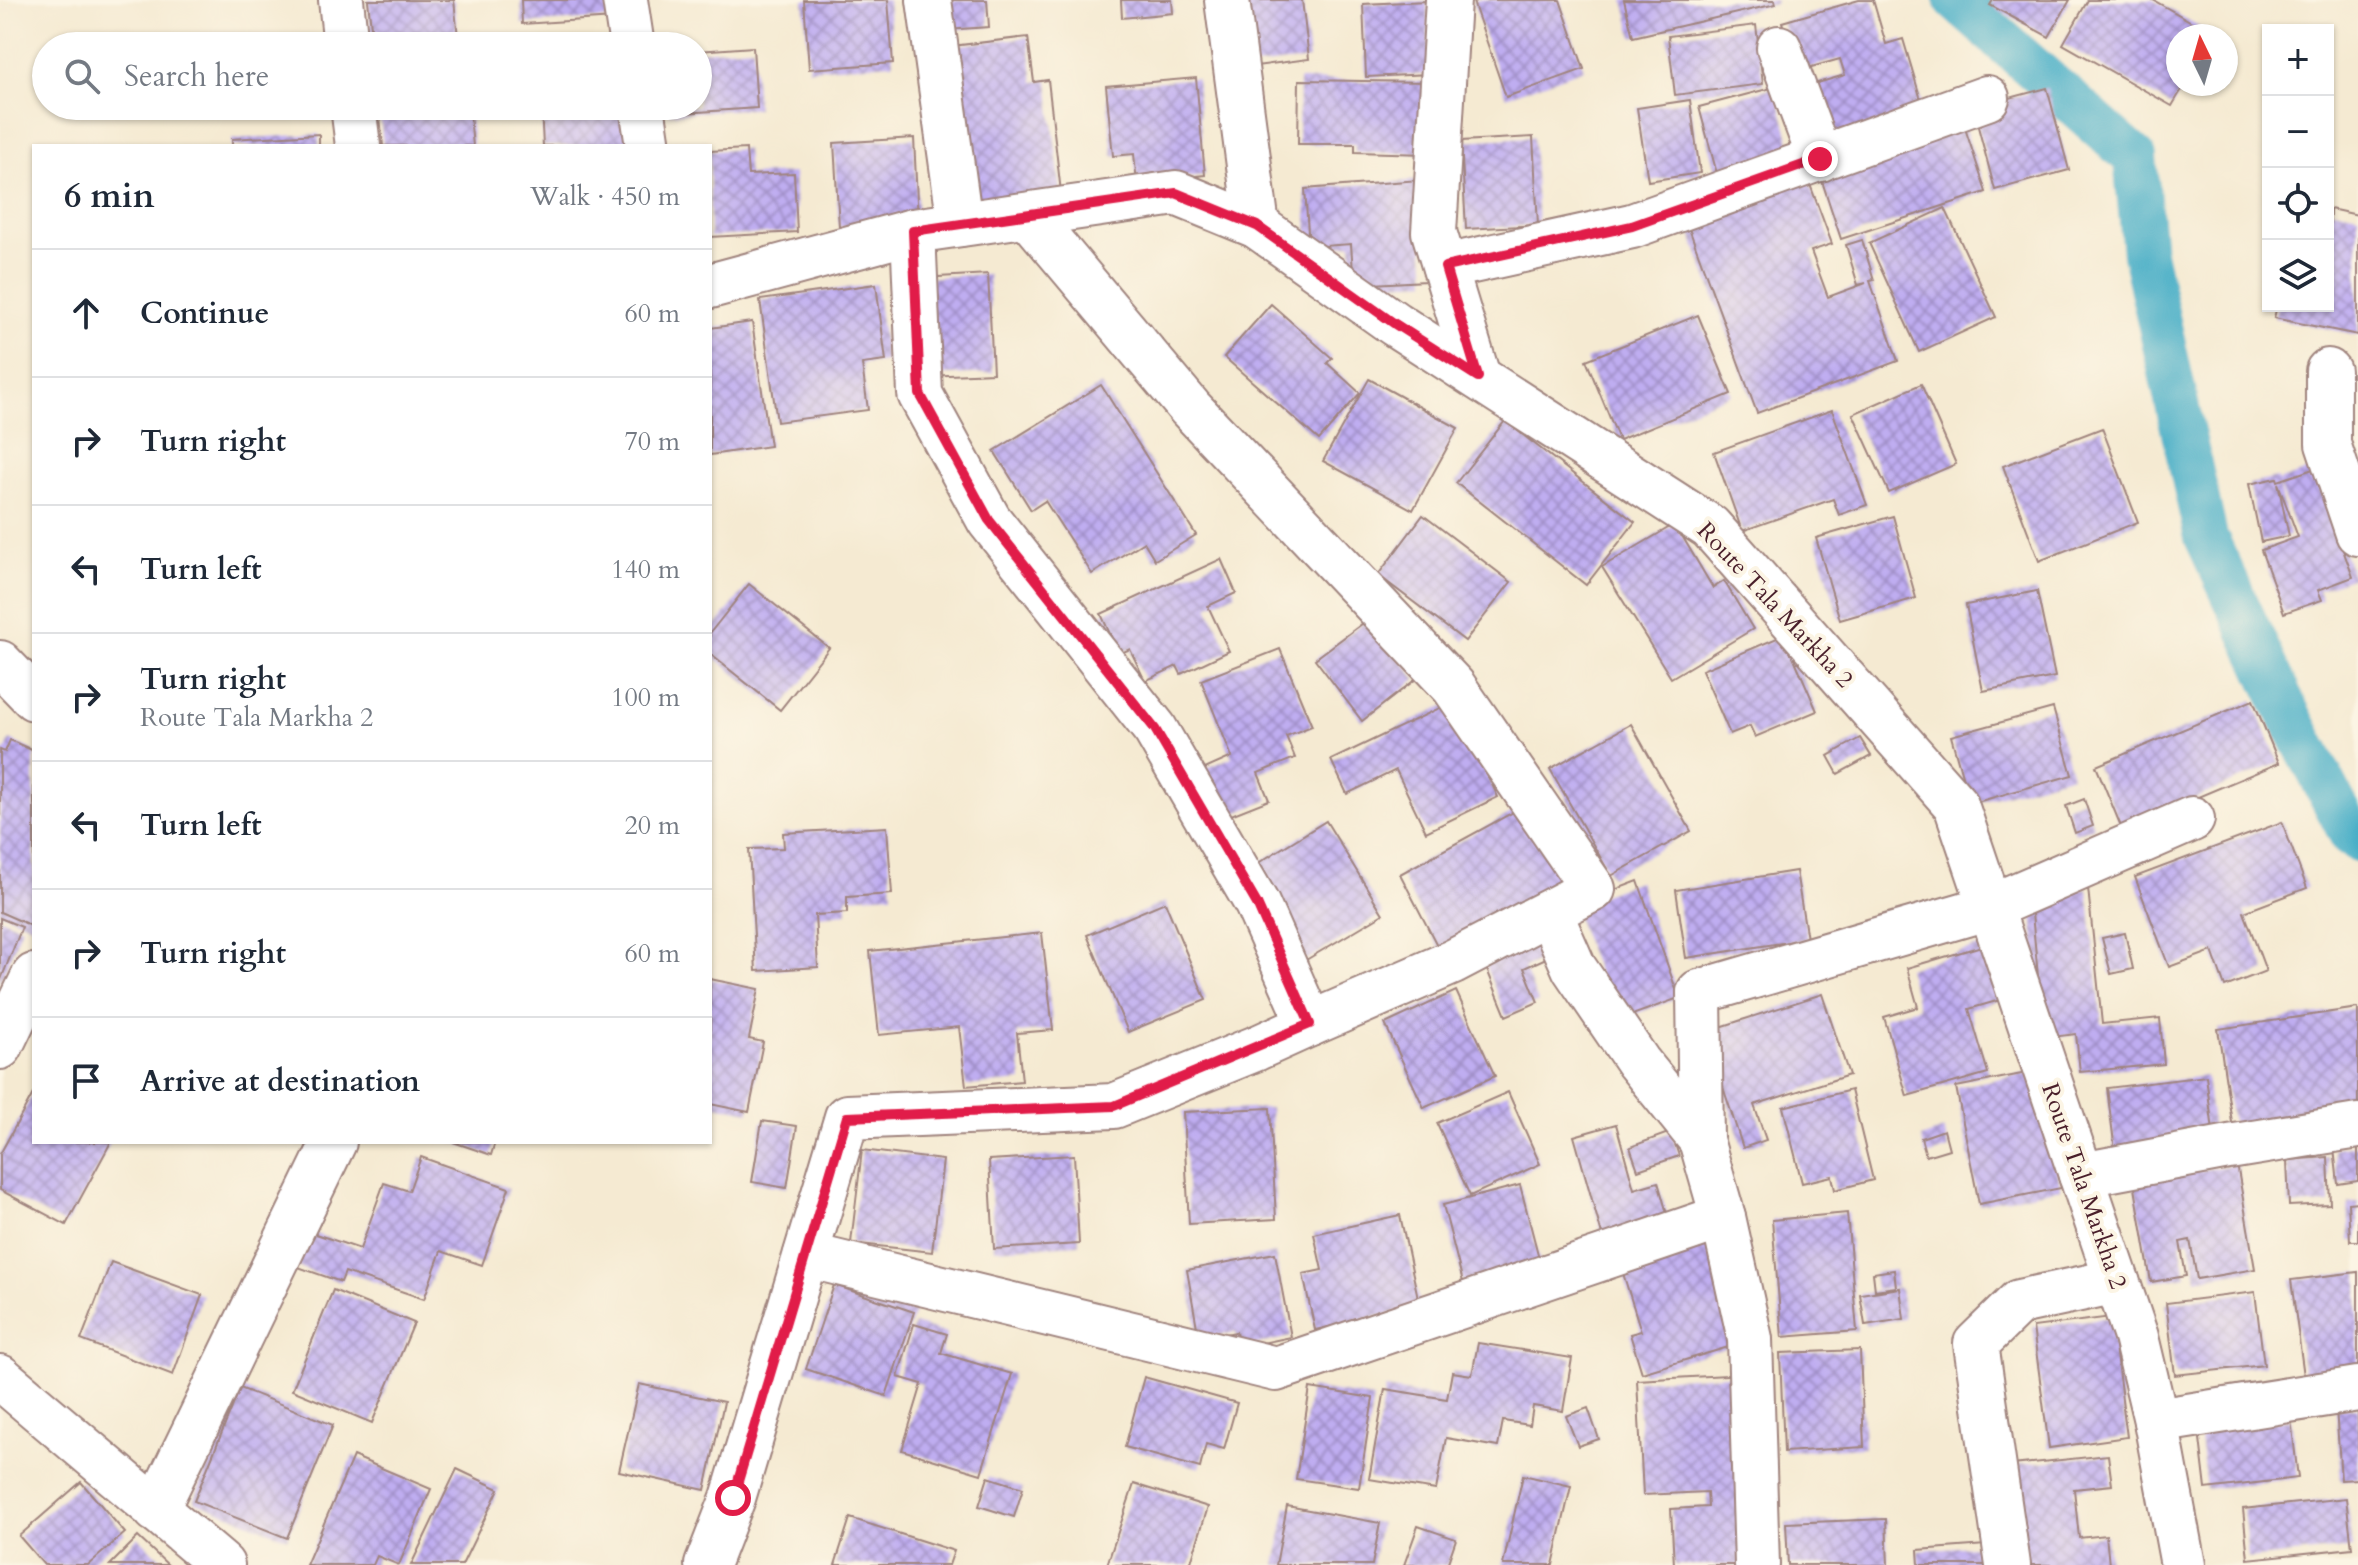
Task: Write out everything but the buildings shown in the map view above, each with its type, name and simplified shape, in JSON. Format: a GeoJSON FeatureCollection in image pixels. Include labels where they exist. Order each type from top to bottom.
{"type":"FeatureCollection","features":[{"type":"Feature","properties":{"kind":"street"},"geometry":{"type":"LineString","coordinates":[[341,0],[344,32]]}},
{"type":"Feature","properties":{"kind":"street"},"geometry":{"type":"LineString","coordinates":[[625,0],[630,32]]}},
{"type":"Feature","properties":{"kind":"street"},"geometry":{"type":"LineString","coordinates":[[929,0],[960,224]]}},
{"type":"Feature","properties":{"kind":"street"},"geometry":{"type":"LineString","coordinates":[[1227,0],[1257,226]]}},
{"type":"Feature","properties":{"kind":"street"},"geometry":{"type":"LineString","coordinates":[[1448,0],[1434,232],[1478,377]]}},
{"type":"Feature","properties":{"kind":"street"},"geometry":{"type":"LineString","coordinates":[[1779,48],[1820,159]]}},
{"type":"Feature","properties":{"kind":"street"},"geometry":{"type":"LineString","coordinates":[[1445,267],[1632,226],[1987,98]]}},
{"type":"Feature","properties":{"kind":"street"},"geometry":{"type":"LineString","coordinates":[[355,120],[358,144]]}},
{"type":"Feature","properties":{"kind":"street"},"geometry":{"type":"LineString","coordinates":[[644,120],[648,144]]}},
{"type":"Feature","properties":{"kind":"street","name":"Route Tala Markha 2"},"geometry":{"type":"LineString","coordinates":[[712,285],[913,231],[1176,193],[1257,226],[1395,324],[1710,527],[1956,805],[2136,1337],[2156,1421],[2183,1565]]}},
{"type":"Feature","properties":{"kind":"street"},"geometry":{"type":"LineString","coordinates":[[707,1565],[733,1498],[847,1117],[1114,1106],[1453,962],[1593,889],[1454,687],[1190,408],[1028,215]]}},
{"type":"Feature","properties":{"kind":"street"},"geometry":{"type":"LineString","coordinates":[[913,231],[920,394],[989,520],[1155,729],[1257,904],[1310,1024]]}},
{"type":"Feature","properties":{"kind":"street"},"geometry":{"type":"LineString","coordinates":[[2328,371],[2328,444],[2358,533]]}},
{"type":"Feature","properties":{"kind":"street"},"geometry":{"type":"LineString","coordinates":[[0,663],[32,696]]}},
{"type":"Feature","properties":{"kind":"street"},"geometry":{"type":"LineString","coordinates":[[1757,1565],[1750,1339],[1723,1217],[1701,1140],[1699,992],[1990,907],[2192,819]]}},
{"type":"Feature","properties":{"kind":"street"},"geometry":{"type":"LineString","coordinates":[[1550,913],[1574,968],[1638,1062],[1701,1140]]}},
{"type":"Feature","properties":{"kind":"street"},"geometry":{"type":"LineString","coordinates":[[0,1047],[32,980]]}},
{"type":"Feature","properties":{"kind":"street"},"geometry":{"type":"LineString","coordinates":[[2081,1175],[2358,1126]]}},
{"type":"Feature","properties":{"kind":"street"},"geometry":{"type":"LineString","coordinates":[[156,1510],[333,1144]]}},
{"type":"Feature","properties":{"kind":"street"},"geometry":{"type":"LineString","coordinates":[[806,1255],[1276,1369],[1723,1217]]}},
{"type":"Feature","properties":{"kind":"street"},"geometry":{"type":"LineString","coordinates":[[2008,1565],[1976,1344],[2019,1302],[2117,1281]]}},
{"type":"Feature","properties":{"kind":"street"},"geometry":{"type":"LineString","coordinates":[[0,1377],[222,1565]]}},
{"type":"Feature","properties":{"kind":"street"},"geometry":{"type":"LineString","coordinates":[[2156,1421],[2358,1389]]}},
{"type":"Feature","properties":{"kind":"waterway"},"geometry":{"type":"LineString","coordinates":[[1956,0],[2135,158],[2144,253],[2206,537],[2286,709],[2351,835],[2358,840]]}},
{"type":"Feature","properties":{"kind":"route"},"geometry":{"type":"LineString","coordinates":[[733,1498],[847,1117],[1114,1106],[1310,1024],[1257,904],[1155,729],[989,520],[920,394],[913,231],[1176,193],[1257,226],[1395,324],[1478,377],[1445,267],[1632,226],[1820,159]]}}]}
